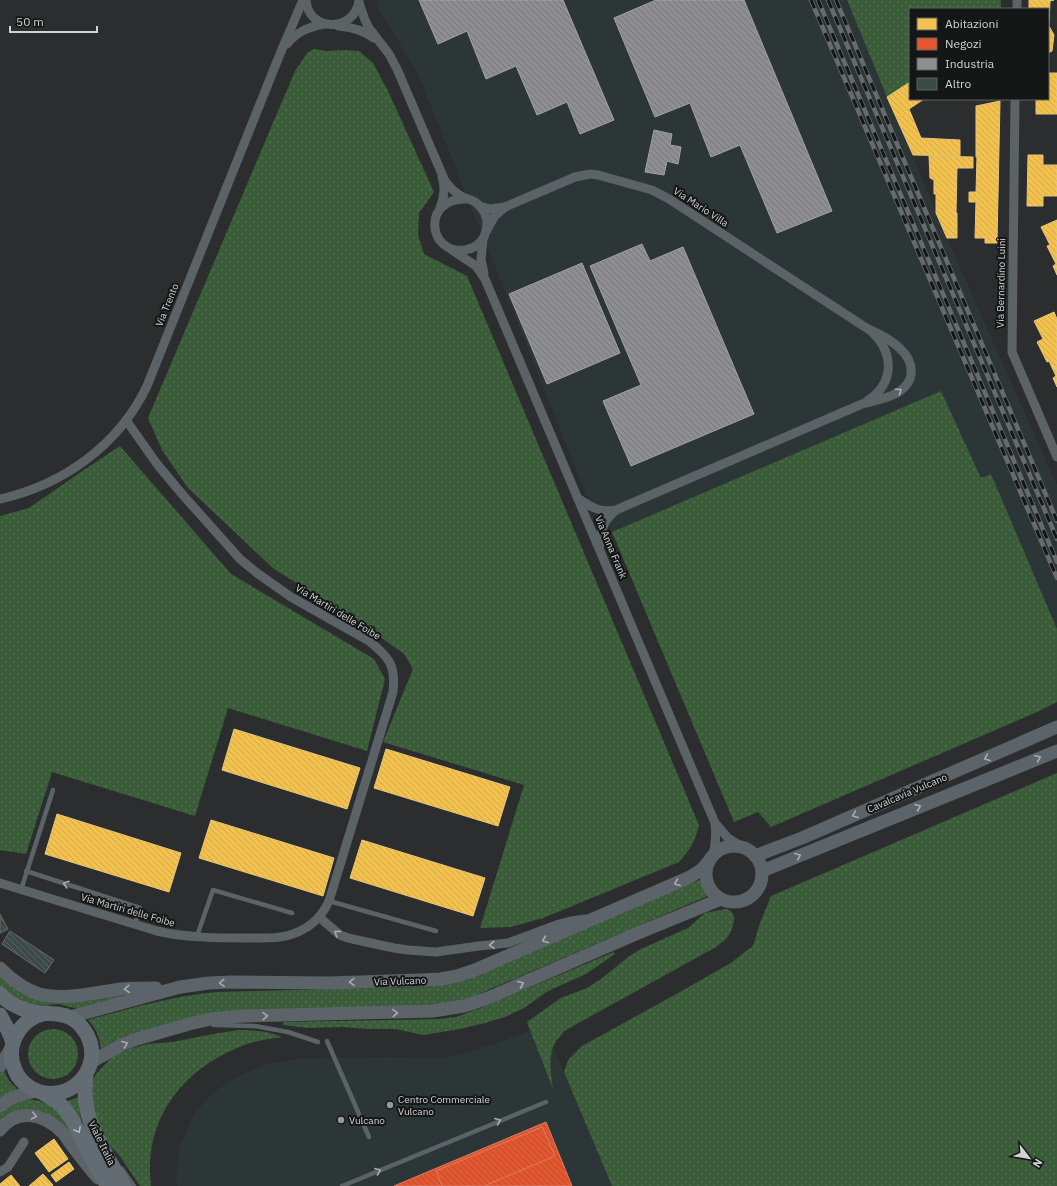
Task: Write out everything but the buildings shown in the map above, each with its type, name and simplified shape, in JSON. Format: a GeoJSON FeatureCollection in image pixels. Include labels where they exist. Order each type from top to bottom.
{"type":"FeatureCollection","features":[{"type":"Feature","properties":{"kind":"main road","name":"Cavalcavia Vulcano"},"geometry":{"type":"LineString","coordinates":[[755,856],[802,838],[1053,729]]}},
{"type":"Feature","properties":{"kind":"main road","name":"Cavalcavia Vulcano"},"geometry":{"type":"LineString","coordinates":[[762,871],[1057,751]]}},
{"type":"Feature","properties":{"kind":"main road"},"geometry":{"type":"LineString","coordinates":[[737,846],[750,851],[755,856],[762,871],[761,881],[759,886],[749,898],[736,902],[728,901],[721,899],[712,892],[707,882],[706,872],[711,859],[724,848],[737,846]]}},
{"type":"Feature","properties":{"kind":"main road","name":"Via Vulcano"},"geometry":{"type":"LineString","coordinates":[[70,1017],[180,987],[208,983],[328,983],[441,979],[457,976],[475,970],[690,878],[701,870],[711,859]]}},
{"type":"Feature","properties":{"kind":"main road"},"geometry":{"type":"LineString","coordinates":[[0,1106],[5,1101],[22,1094],[39,1092],[56,1094],[67,1091],[79,1083],[88,1068],[121,1045],[189,1024],[211,1019],[244,1016],[433,1011],[464,1006],[488,998],[721,899]]}},
{"type":"Feature","properties":{"kind":"main road"},"geometry":{"type":"LineString","coordinates":[[0,968],[11,979],[25,987],[39,994],[55,996],[72,996],[124,989],[180,987]]}},
{"type":"Feature","properties":{"kind":"main road"},"geometry":{"type":"LineString","coordinates":[[0,994],[3,998],[14,1005],[26,1010],[36,1013],[59,1013],[70,1017]]}},
{"type":"Feature","properties":{"kind":"main road"},"geometry":{"type":"LineString","coordinates":[[0,1066],[18,1031],[28,1020],[47,1013]]}},
{"type":"Feature","properties":{"kind":"main road","name":"Viale Italia"},"geometry":{"type":"LineString","coordinates":[[0,1016],[8,1030],[12,1045],[12,1062],[18,1075],[24,1083],[58,1102],[65,1109],[108,1186]]}},
{"type":"Feature","properties":{"kind":"main road","name":"Viale Italia"},"geometry":{"type":"LineString","coordinates":[[70,1017],[83,1028],[90,1042],[92,1053],[88,1068],[85,1091],[91,1123],[124,1186]]}},
{"type":"Feature","properties":{"kind":"main road"},"geometry":{"type":"LineString","coordinates":[[0,1130],[4,1124],[14,1118],[26,1115],[38,1117],[51,1123],[62,1132],[104,1186]]}},
{"type":"Feature","properties":{"kind":"street","name":"Via Trento"},"geometry":{"type":"LineString","coordinates":[[304,0],[310,13],[316,19],[328,25]]}},
{"type":"Feature","properties":{"kind":"street","name":"Via Trento"},"geometry":{"type":"LineString","coordinates":[[0,499],[20,494],[43,485],[58,478],[77,466],[103,445],[126,420],[139,402],[147,386],[280,54],[304,0]]}},
{"type":"Feature","properties":{"kind":"street","name":"Via Trento"},"geometry":{"type":"LineString","coordinates":[[280,54],[287,43],[298,33],[310,27],[342,24],[350,19],[356,12],[359,2]]}},
{"type":"Feature","properties":{"kind":"street"},"geometry":{"type":"LineString","coordinates":[[359,2],[365,20],[389,54],[397,69],[445,181],[458,194],[474,201],[486,214],[487,223],[485,236],[477,246],[469,250],[452,250],[444,245],[435,231],[437,214],[448,201],[457,198],[466,198]]}},
{"type":"Feature","properties":{"kind":"street"},"geometry":{"type":"LineString","coordinates":[[328,25],[350,27],[368,34],[380,42]]}},
{"type":"Feature","properties":{"kind":"street","name":"Via Bernardino Luini"},"geometry":{"type":"LineString","coordinates":[[1015,100],[1012,352],[1057,457]]}},
{"type":"Feature","properties":{"kind":"street"},"geometry":{"type":"LineString","coordinates":[[440,209],[444,191],[442,174]]}},
{"type":"Feature","properties":{"kind":"street","name":"Via Mario Villa"},"geometry":{"type":"LineString","coordinates":[[481,207],[490,209],[505,207],[582,174],[598,175],[652,190],[669,199],[868,329],[888,338],[897,345],[909,361],[911,368],[908,382],[903,389],[895,395],[862,404]]}},
{"type":"Feature","properties":{"kind":"street","name":"Via Mario Villa"},"geometry":{"type":"LineString","coordinates":[[485,236],[494,217],[505,207]]}},
{"type":"Feature","properties":{"kind":"street","name":"Via Anna Frank"},"geometry":{"type":"LineString","coordinates":[[485,236],[481,259],[485,279]]}},
{"type":"Feature","properties":{"kind":"street","name":"Via Anna Frank"},"geometry":{"type":"LineString","coordinates":[[452,250],[476,266],[485,279],[579,499],[715,823],[716,833],[711,859]]}},
{"type":"Feature","properties":{"kind":"street","name":"Via Mario Villa"},"geometry":{"type":"LineString","coordinates":[[599,548],[602,527],[610,515],[616,510],[862,404],[872,398],[881,388],[887,374],[888,366],[886,350],[882,343],[868,329]]}},
{"type":"Feature","properties":{"kind":"street","name":"Via Martiri delle Foibe"},"geometry":{"type":"LineString","coordinates":[[0,883],[171,934],[271,938],[285,937],[297,933],[319,918],[325,910],[329,900],[393,692],[394,680],[392,667],[386,657],[369,641],[291,597],[240,559],[157,464],[126,420]]}},
{"type":"Feature","properties":{"kind":"street","name":"Via Mario Villa"},"geometry":{"type":"LineString","coordinates":[[579,499],[587,505],[602,511],[616,510]]}},
{"type":"Feature","properties":{"kind":"street","name":"Via Anna Frank"},"geometry":{"type":"LineString","coordinates":[[715,823],[728,838],[744,848]]}},
{"type":"Feature","properties":{"kind":"street"},"geometry":{"type":"LineString","coordinates":[[319,918],[340,935],[348,938],[401,949],[436,952],[478,946],[508,944],[570,921],[596,918]]}},
{"type":"Feature","properties":{"kind":"street"},"geometry":{"type":"LineString","coordinates":[[0,1172],[8,1167],[24,1142]]}},
{"type":"Feature","properties":{"kind":"lane"},"geometry":{"type":"LineString","coordinates":[[21,890],[53,790]]}},
{"type":"Feature","properties":{"kind":"lane"},"geometry":{"type":"LineString","coordinates":[[26,871],[140,908],[135,924]]}},
{"type":"Feature","properties":{"kind":"lane"},"geometry":{"type":"LineString","coordinates":[[197,936],[213,890],[292,913]]}},
{"type":"Feature","properties":{"kind":"lane"},"geometry":{"type":"LineString","coordinates":[[329,900],[436,931]]}},
{"type":"Feature","properties":{"kind":"lane"},"geometry":{"type":"LineString","coordinates":[[189,1024],[256,1026],[288,1032],[318,1042]]}},
{"type":"Feature","properties":{"kind":"lane"},"geometry":{"type":"LineString","coordinates":[[327,1042],[369,1137]]}},
{"type":"Feature","properties":{"kind":"lane"},"geometry":{"type":"LineString","coordinates":[[342,1186],[546,1102]]}},
{"type":"Feature","properties":{"kind":"lane"},"geometry":{"type":"LineString","coordinates":[[101,1144],[122,1168],[134,1186]]}},
{"type":"Feature","properties":{"kind":"shaded area"},"geometry":{"type":"Polygon","coordinates":[[[376,0],[847,0],[947,238],[1057,485],[1057,629],[991,474],[981,478],[941,391],[612,532],[587,497],[419,76],[379,9],[376,0]]]}},
{"type":"Feature","properties":{"kind":"shaded area","name":"Centro Commerciale Vulcano"},"geometry":{"type":"Polygon","coordinates":[[[544,1025],[612,1186],[177,1186],[176,1178],[179,1148],[193,1116],[212,1093],[237,1077],[264,1065],[296,1059],[387,1057],[443,1058],[492,1045],[544,1025]]]}},
{"type":"Feature","properties":{"kind":"green space"},"geometry":{"type":"Polygon","coordinates":[[[847,0],[1001,0],[1001,8],[909,8],[909,83],[887,97],[847,0]]]}},
{"type":"Feature","properties":{"kind":"green space"},"geometry":{"type":"Polygon","coordinates":[[[314,49],[326,51],[359,51],[373,63],[388,91],[434,192],[419,213],[418,235],[424,254],[467,276],[699,825],[692,845],[679,862],[543,918],[511,927],[480,928],[524,785],[383,742],[413,669],[404,654],[361,623],[274,569],[188,488],[162,450],[148,418],[295,71],[307,53],[314,49]]]}},
{"type":"Feature","properties":{"kind":"green space"},"geometry":{"type":"Polygon","coordinates":[[[941,391],[981,478],[991,474],[1057,629],[1057,702],[771,827],[758,812],[734,822],[612,532],[941,391]]]}},
{"type":"Feature","properties":{"kind":"green space"},"geometry":{"type":"Polygon","coordinates":[[[120,446],[231,574],[374,659],[385,679],[367,751],[228,708],[195,816],[52,772],[26,854],[0,850],[0,516],[29,508],[120,446]]]}},
{"type":"Feature","properties":{"kind":"green space"},"geometry":{"type":"Polygon","coordinates":[[[1057,773],[1057,1186],[612,1186],[564,1072],[568,1060],[582,1046],[729,964],[753,946],[760,923],[771,896],[1057,773]]]}},
{"type":"Feature","properties":{"kind":"green space"},"geometry":{"type":"Polygon","coordinates":[[[702,879],[704,886],[710,895],[474,996],[456,1002],[438,1005],[187,1018],[124,1037],[101,1049],[97,1033],[88,1020],[168,999],[217,992],[418,987],[437,985],[616,915],[702,879]]]}},
{"type":"Feature","properties":{"kind":"green space"},"geometry":{"type":"Polygon","coordinates":[[[725,909],[730,910],[734,917],[734,921],[727,938],[719,945],[564,1031],[556,1041],[551,1053],[550,1065],[553,1089],[527,1022],[561,998],[587,988],[641,949],[688,928],[705,913],[725,909]]]}},
{"type":"Feature","properties":{"kind":"green space"},"geometry":{"type":"Polygon","coordinates":[[[614,952],[615,954],[586,974],[548,991],[524,1008],[505,1017],[460,1029],[423,1035],[396,1029],[342,1027],[308,1028],[283,1025],[283,1022],[439,1019],[456,1017],[614,952]]]}},
{"type":"Feature","properties":{"kind":"green space"},"geometry":{"type":"Polygon","coordinates":[[[0,975],[18,988],[120,994],[122,998],[78,1009],[58,1004],[40,1006],[30,1005],[16,1000],[0,987],[0,975]]]}},
{"type":"Feature","properties":{"kind":"green space"},"geometry":{"type":"Polygon","coordinates":[[[53,1029],[62,1031],[71,1036],[76,1045],[78,1054],[76,1063],[71,1072],[62,1077],[53,1079],[44,1077],[35,1072],[30,1063],[28,1054],[30,1045],[35,1036],[44,1031],[53,1029]]]}},
{"type":"Feature","properties":{"kind":"green space"},"geometry":{"type":"Polygon","coordinates":[[[239,1030],[260,1031],[282,1037],[246,1044],[235,1049],[215,1059],[197,1072],[181,1087],[169,1103],[159,1122],[153,1142],[150,1163],[151,1186],[140,1186],[119,1155],[107,1143],[93,1114],[92,1083],[96,1074],[111,1058],[132,1048],[148,1044],[172,1042],[239,1030]]]}},
{"type":"Feature","properties":{"kind":"green space"},"geometry":{"type":"Polygon","coordinates":[[[4,1067],[9,1080],[20,1091],[0,1100],[0,1073],[4,1067]]]}},
{"type":"Feature","properties":{"kind":"green space"},"geometry":{"type":"Polygon","coordinates":[[[79,1097],[81,1120],[79,1120],[64,1102],[79,1097]]]}},
{"type":"Feature","properties":{"kind":"green space"},"geometry":{"type":"Polygon","coordinates":[[[28,1099],[40,1101],[50,1105],[58,1111],[70,1126],[85,1155],[53,1118],[0,1121],[0,1111],[8,1105],[28,1099]]]}},
{"type":"Feature","properties":{"kind":"railway"},"geometry":{"type":"LineString","coordinates":[[811,0],[1057,578]]}},
{"type":"Feature","properties":{"kind":"railway"},"geometry":{"type":"LineString","coordinates":[[818,0],[1057,562]]}},
{"type":"Feature","properties":{"kind":"railway"},"geometry":{"type":"LineString","coordinates":[[828,0],[1057,539]]}},
{"type":"Feature","properties":{"kind":"railway"},"geometry":{"type":"LineString","coordinates":[[836,0],[1057,521]]}},
{"type":"Feature","properties":{"kind":"place","name":"Centro Commerciale Vulcano"},"geometry":{"type":"Point","coordinates":[390,1105]}},
{"type":"Feature","properties":{"kind":"place","name":"Vulcano"},"geometry":{"type":"Point","coordinates":[341,1120]}}]}
